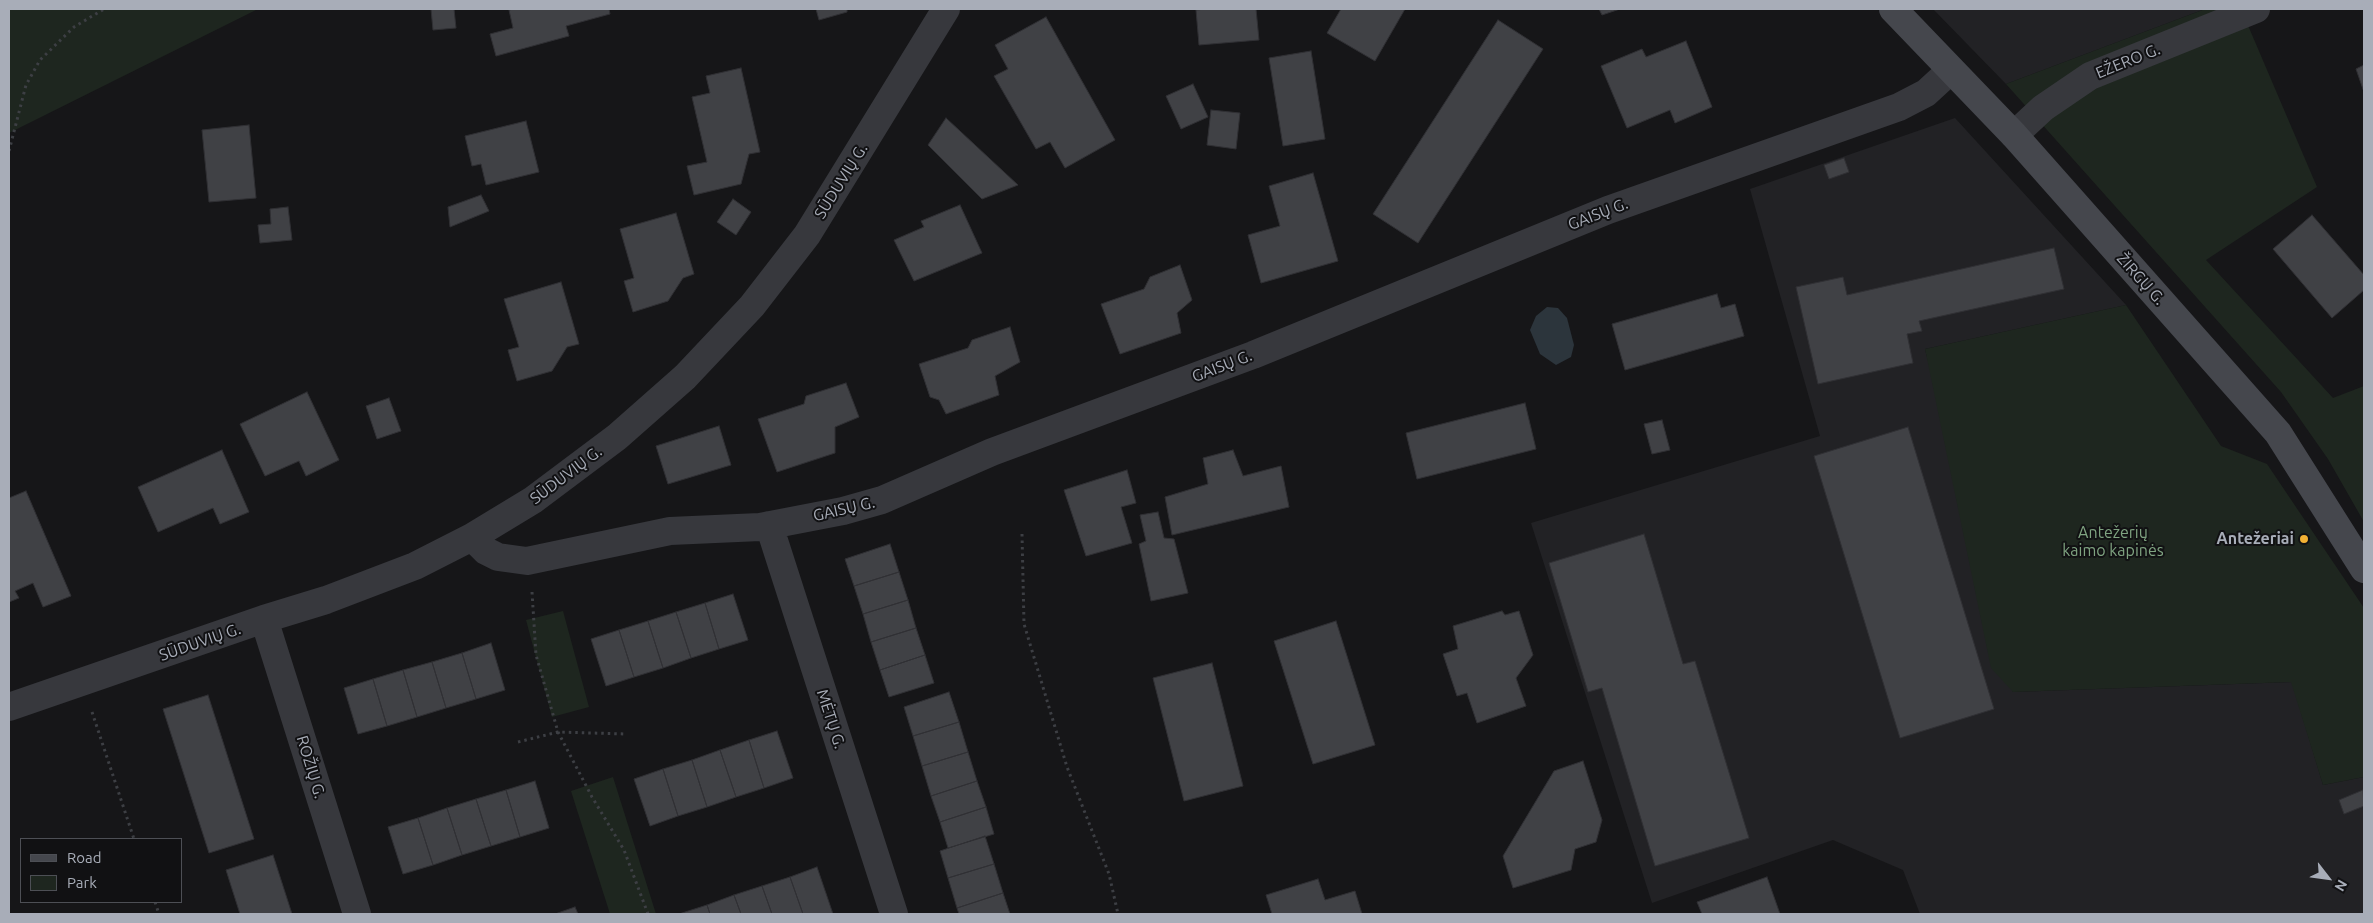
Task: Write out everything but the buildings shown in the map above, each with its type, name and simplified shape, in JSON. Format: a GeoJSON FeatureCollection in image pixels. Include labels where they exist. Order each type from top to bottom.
{"type":"FeatureCollection","features":[{"type":"Feature","properties":{"kind":"street","name":"SŪDUVIŲ G."},"geometry":{"type":"LineString","coordinates":[[9,707],[264,619],[326,600],[415,566],[472,537],[533,500],[617,437],[685,377],[752,306],[807,235],[946,9]]}},
{"type":"Feature","properties":{"kind":"street","name":"ŽIRGŲ G."},"geometry":{"type":"LineString","coordinates":[[1893,9],[2014,135],[2278,433],[2364,569]]}},
{"type":"Feature","properties":{"kind":"street","name":"EŽERO G."},"geometry":{"type":"LineString","coordinates":[[2014,135],[2043,108],[2090,76],[2256,9]]}},
{"type":"Feature","properties":{"kind":"street","name":"GAISŲ G."},"geometry":{"type":"LineString","coordinates":[[472,537],[486,551],[498,557],[527,561],[670,531],[769,524],[843,511],[882,500],[992,452],[1253,354],[1608,210],[1899,107],[1926,92],[1951,70]]}},
{"type":"Feature","properties":{"kind":"street","name":"MĖTŲ G."},"geometry":{"type":"LineString","coordinates":[[769,524],[894,914]]}},
{"type":"Feature","properties":{"kind":"street","name":"ROŽIŲ G."},"geometry":{"type":"LineString","coordinates":[[264,619],[357,914]]}},
{"type":"Feature","properties":{"kind":"path"},"geometry":{"type":"LineString","coordinates":[[9,152],[26,85],[40,60],[74,27],[104,9]]}},
{"type":"Feature","properties":{"kind":"path"},"geometry":{"type":"LineString","coordinates":[[1022,534],[1024,624],[1067,767],[1109,874],[1118,914]]}},
{"type":"Feature","properties":{"kind":"path"},"geometry":{"type":"LineString","coordinates":[[527,561],[534,604],[536,655],[558,732],[624,850],[648,914]]}},
{"type":"Feature","properties":{"kind":"path"},"geometry":{"type":"LineString","coordinates":[[82,682],[134,838]]}},
{"type":"Feature","properties":{"kind":"path"},"geometry":{"type":"LineString","coordinates":[[518,742],[558,732],[626,734]]}},
{"type":"Feature","properties":{"kind":"shaded area"},"geometry":{"type":"Polygon","coordinates":[[[1933,9],[2205,9],[2006,84],[1933,9]]]}},
{"type":"Feature","properties":{"kind":"shaded area"},"geometry":{"type":"Polygon","coordinates":[[[1955,118],[2126,305],[1925,349],[2013,692],[2292,682],[2323,785],[2364,777],[2364,914],[1920,914],[1903,870],[1833,840],[1652,903],[1531,523],[1820,436],[1750,189],[1955,118]]]}},
{"type":"Feature","properties":{"kind":"shaded area"},"geometry":{"type":"Polygon","coordinates":[[[1547,307],[1558,308],[1567,318],[1574,345],[1571,357],[1556,365],[1540,354],[1530,330],[1536,316],[1547,307]]]}},
{"type":"Feature","properties":{"kind":"green space"},"geometry":{"type":"Polygon","coordinates":[[[9,9],[258,9],[9,133],[9,9]]]}},
{"type":"Feature","properties":{"kind":"green space"},"geometry":{"type":"Polygon","coordinates":[[[2205,9],[2241,9],[2317,187],[2206,260],[2333,398],[2364,386],[2364,522],[2328,459],[2281,392],[2006,84],[2205,9]]]}},
{"type":"Feature","properties":{"kind":"green space","name":"Antežerių kaimo kapinės"},"geometry":{"type":"Polygon","coordinates":[[[2126,305],[2221,446],[2267,464],[2364,608],[2364,777],[2323,785],[2291,682],[2013,692],[1991,668],[1925,349],[2126,305]]]}},
{"type":"Feature","properties":{"kind":"green space"},"geometry":{"type":"Polygon","coordinates":[[[563,611],[589,707],[552,717],[526,620],[563,611]]]}},
{"type":"Feature","properties":{"kind":"green space"},"geometry":{"type":"Polygon","coordinates":[[[613,777],[656,914],[610,914],[571,791],[613,777]]]}},
{"type":"Feature","properties":{"kind":"place","name":"Antežeriai"},"geometry":{"type":"Point","coordinates":[2304,539]}}]}
